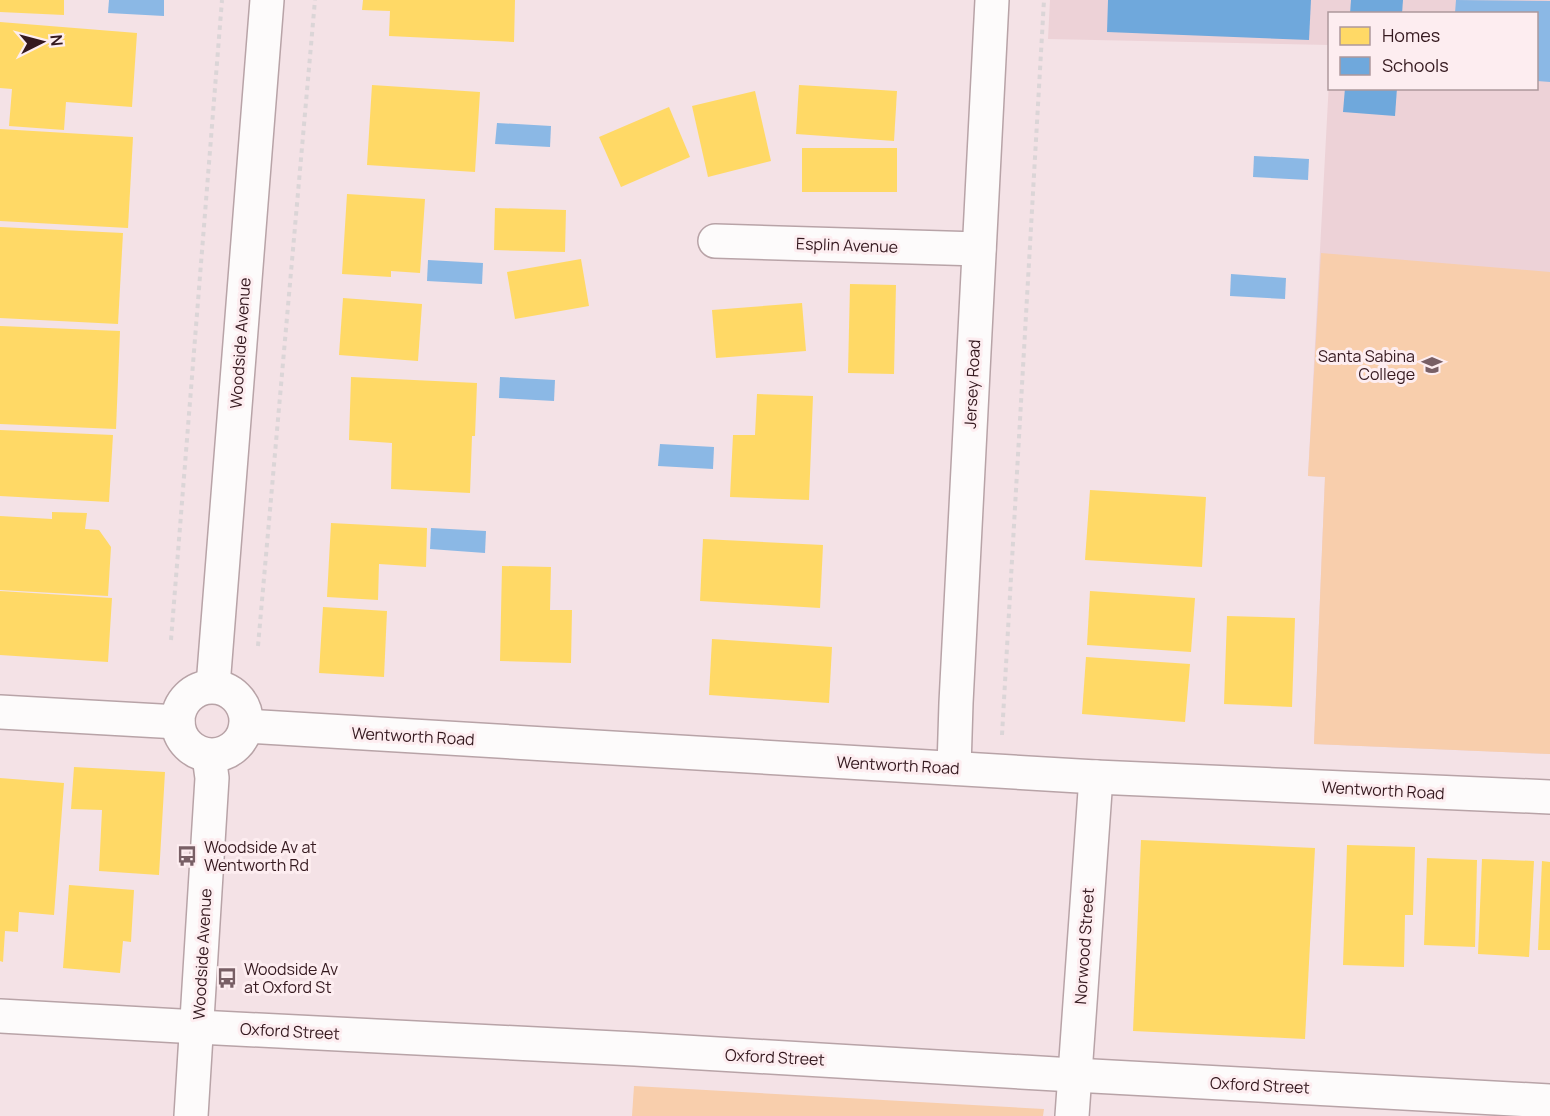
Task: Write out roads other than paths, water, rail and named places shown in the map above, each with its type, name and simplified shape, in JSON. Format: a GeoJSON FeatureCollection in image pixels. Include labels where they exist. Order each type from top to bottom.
{"type":"FeatureCollection","features":[{"type":"Feature","properties":{"kind":"street","name":"Woodside Avenue"},"geometry":{"type":"LineString","coordinates":[[213,686],[267,0]]}},
{"type":"Feature","properties":{"kind":"street","name":"Jersey Road"},"geometry":{"type":"LineString","coordinates":[[954,768],[992,0]]}},
{"type":"Feature","properties":{"kind":"street","name":"Esplin Avenue"},"geometry":{"type":"LineString","coordinates":[[715,241],[979,249]]}},
{"type":"Feature","properties":{"kind":"street"},"geometry":{"type":"LineString","coordinates":[[213,686],[235,695],[246,715],[246,726],[237,745],[229,752],[219,755],[209,756],[190,749],[179,732],[178,722],[179,711],[184,701],[192,693],[213,686]]}},
{"type":"Feature","properties":{"kind":"street"},"geometry":{"type":"LineString","coordinates":[[0,712],[178,722]]}},
{"type":"Feature","properties":{"kind":"street","name":"Wentworth Road"},"geometry":{"type":"LineString","coordinates":[[246,726],[1096,777],[1550,797]]}},
{"type":"Feature","properties":{"kind":"street","name":"Woodside Avenue"},"geometry":{"type":"LineString","coordinates":[[191,1116],[212,778],[209,756]]}},
{"type":"Feature","properties":{"kind":"street","name":"Norwood Street"},"geometry":{"type":"LineString","coordinates":[[1072,1116],[1096,777]]}},
{"type":"Feature","properties":{"kind":"street","name":"Oxford Street"},"geometry":{"type":"LineString","coordinates":[[0,1016],[635,1048],[1550,1101]]}},
{"type":"Feature","properties":{"kind":"water"},"geometry":{"type":"Polygon","coordinates":[[[109,0],[164,0],[164,16],[108,13],[109,0]]]}},
{"type":"Feature","properties":{"kind":"water"},"geometry":{"type":"Polygon","coordinates":[[[1456,0],[1550,1],[1550,82],[1538,81],[1538,12],[1455,12],[1456,0]]]}},
{"type":"Feature","properties":{"kind":"water"},"geometry":{"type":"Polygon","coordinates":[[[497,123],[551,126],[550,147],[495,144],[497,123]]]}},
{"type":"Feature","properties":{"kind":"water"},"geometry":{"type":"Polygon","coordinates":[[[1254,156],[1309,159],[1308,180],[1253,177],[1254,156]]]}},
{"type":"Feature","properties":{"kind":"water"},"geometry":{"type":"Polygon","coordinates":[[[428,260],[483,263],[482,284],[427,281],[428,260]]]}},
{"type":"Feature","properties":{"kind":"water"},"geometry":{"type":"Polygon","coordinates":[[[1231,274],[1286,278],[1285,299],[1230,296],[1231,274]]]}},
{"type":"Feature","properties":{"kind":"water"},"geometry":{"type":"Polygon","coordinates":[[[500,377],[555,380],[554,401],[499,398],[500,377]]]}},
{"type":"Feature","properties":{"kind":"water"},"geometry":{"type":"Polygon","coordinates":[[[660,444],[714,447],[713,469],[658,466],[660,444]]]}},
{"type":"Feature","properties":{"kind":"water"},"geometry":{"type":"Polygon","coordinates":[[[431,528],[486,531],[485,553],[430,549],[431,528]]]}},
{"type":"Feature","properties":{"kind":"place","name":"Santa Sabina College"},"geometry":{"type":"Point","coordinates":[1432,365]}},
{"type":"Feature","properties":{"kind":"place","name":"Woodside Av at Wentworth Rd"},"geometry":{"type":"Point","coordinates":[187,856]}},
{"type":"Feature","properties":{"kind":"place","name":"Woodside Av at Oxford St"},"geometry":{"type":"Point","coordinates":[227,978]}}]}
